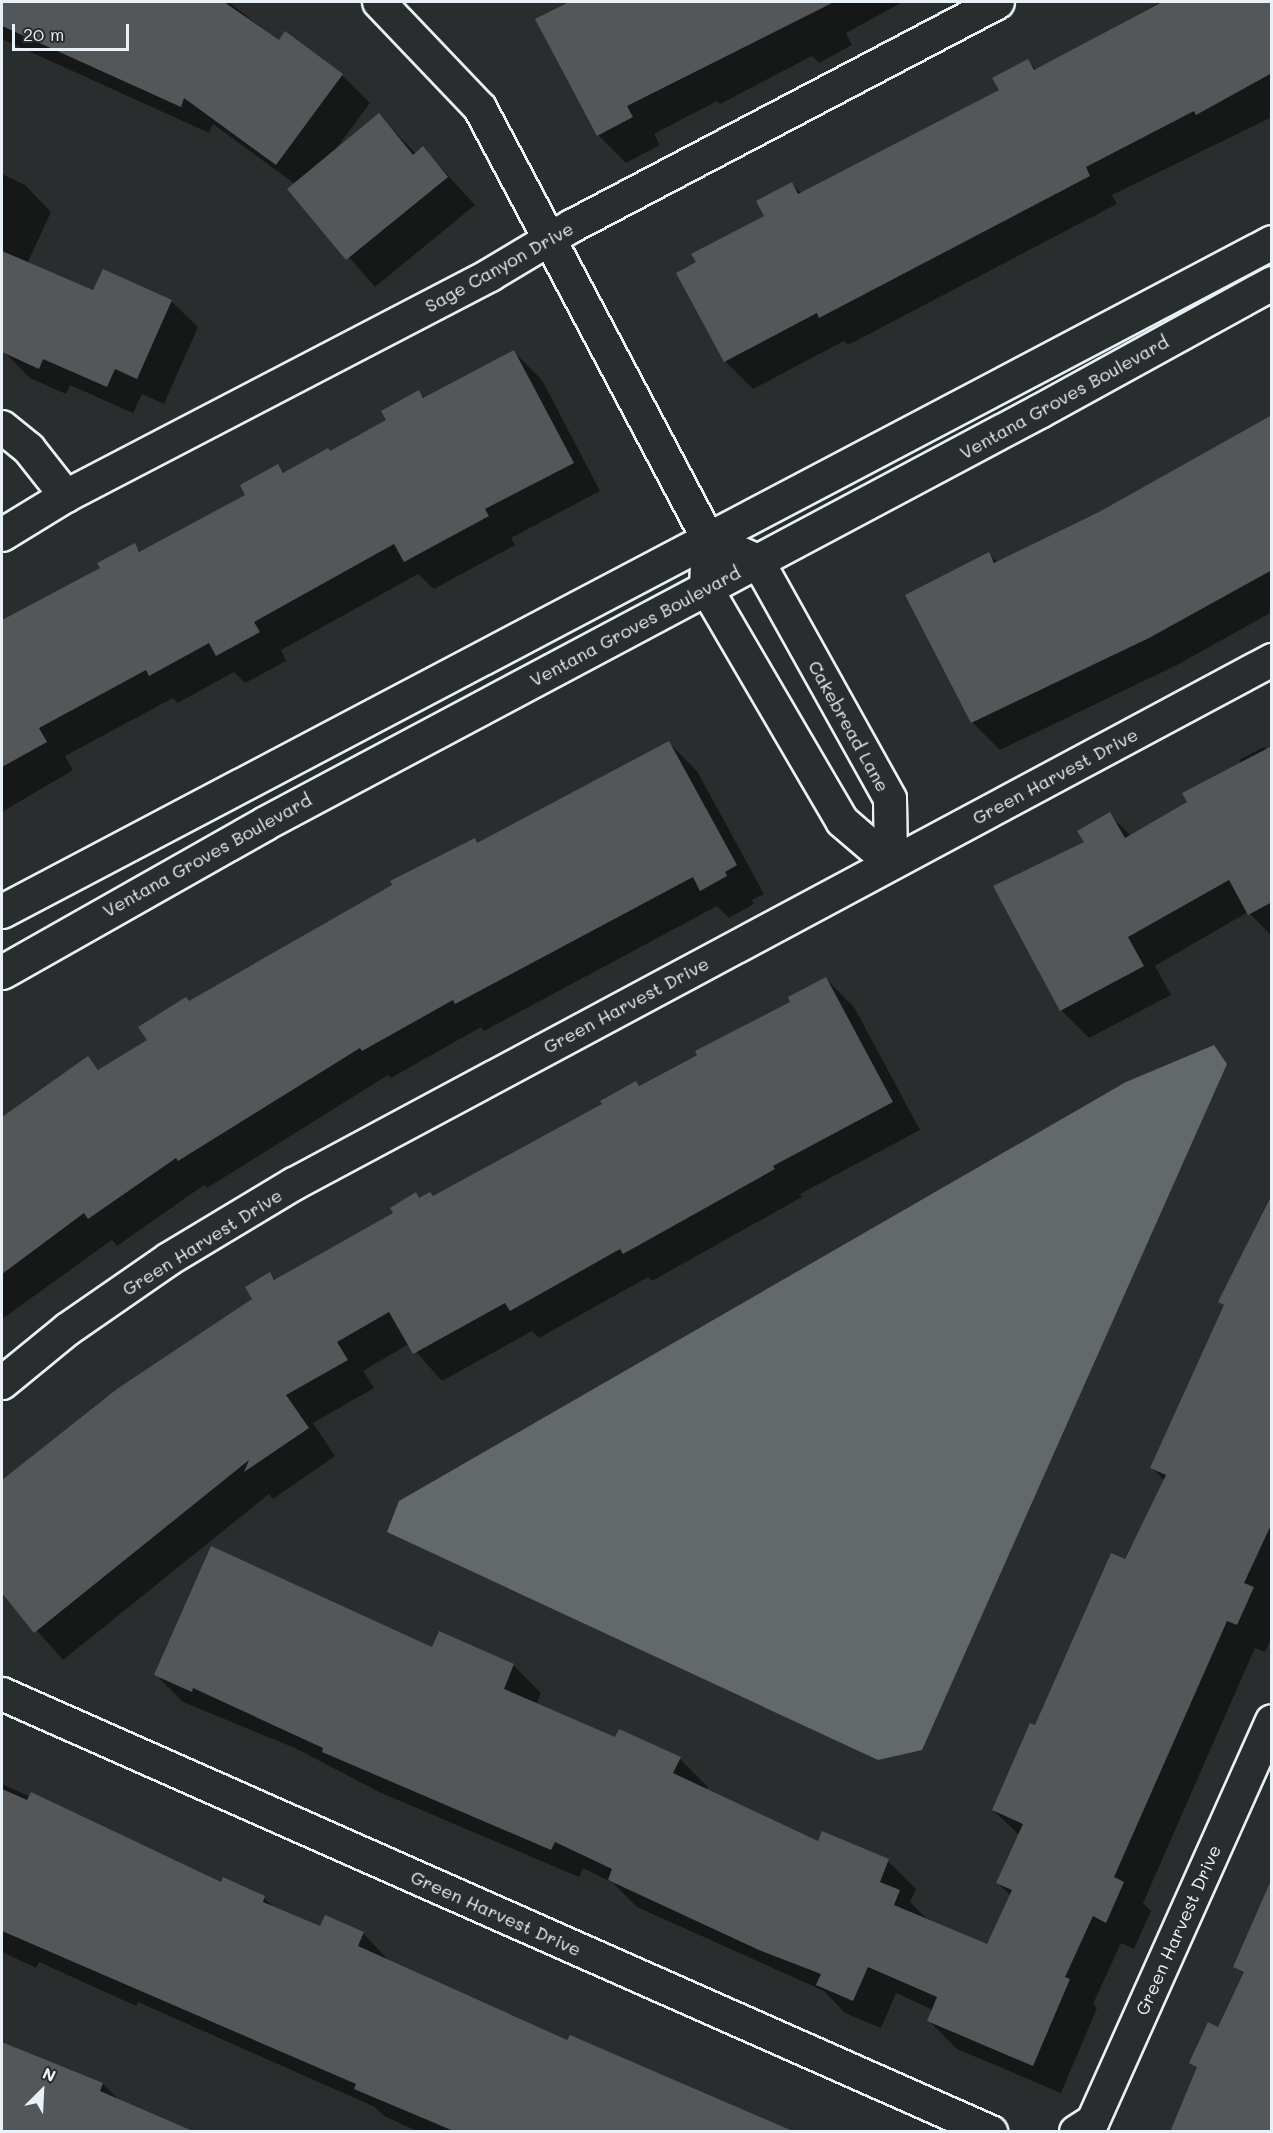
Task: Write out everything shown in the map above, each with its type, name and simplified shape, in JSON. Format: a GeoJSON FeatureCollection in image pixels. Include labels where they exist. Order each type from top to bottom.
{"type":"FeatureCollection","features":[{"type":"Feature","properties":{"kind":"street"},"geometry":{"type":"LineString","coordinates":[[379,2],[480,108],[552,240],[708,539],[706,588],[842,821],[891,863]]}},
{"type":"Feature","properties":{"kind":"street","name":"Sage Canyon Drive"},"geometry":{"type":"LineString","coordinates":[[2,535],[66,496],[998,2]]}},
{"type":"Feature","properties":{"kind":"street"},"geometry":{"type":"LineString","coordinates":[[2,911],[1272,242]]}},
{"type":"Feature","properties":{"kind":"street","name":"Ventana Groves Boulevard"},"geometry":{"type":"LineString","coordinates":[[2,972],[255,828],[758,561],[1272,283]]}},
{"type":"Feature","properties":{"kind":"street"},"geometry":{"type":"LineString","coordinates":[[2,427],[29,449],[66,496]]}},
{"type":"Feature","properties":{"kind":"street"},"geometry":{"type":"LineString","coordinates":[[708,539],[758,561]]}},
{"type":"Feature","properties":{"kind":"street","name":"Cakebread Lane"},"geometry":{"type":"LineString","coordinates":[[758,561],[890,799],[891,863]]}},
{"type":"Feature","properties":{"kind":"street","name":"Green Harvest Drive"},"geometry":{"type":"LineString","coordinates":[[2,1383],[68,1329],[169,1259],[294,1184],[1272,660]]}},
{"type":"Feature","properties":{"kind":"street","name":"Green Harvest Drive"},"geometry":{"type":"LineString","coordinates":[[2,1694],[991,2132]]}},
{"type":"Feature","properties":{"kind":"street","name":"Green Harvest Drive"},"geometry":{"type":"LineString","coordinates":[[1076,2132],[1093,2121],[1272,1721]]}},
{"type":"Feature","properties":{"kind":"shaded area"},"geometry":{"type":"Polygon","coordinates":[[[1214,1045],[1227,1064],[922,1750],[878,1760],[387,1532],[399,1501],[1126,1082],[1214,1045]]]}},
{"type":"Feature","properties":{"kind":"building"},"geometry":{"type":"Polygon","coordinates":[[[2,2],[224,2],[279,40],[285,31],[343,74],[276,165],[184,98],[181,107],[2,26],[2,2]]]}},
{"type":"Feature","properties":{"kind":"building"},"geometry":{"type":"Polygon","coordinates":[[[569,2],[834,2],[627,106],[633,117],[597,136],[535,19],[569,2]]]}},
{"type":"Feature","properties":{"kind":"building"},"geometry":{"type":"Polygon","coordinates":[[[1162,2],[1272,2],[1272,73],[1196,115],[1194,111],[1086,167],[1090,176],[819,318],[817,313],[724,362],[676,273],[696,262],[691,254],[764,216],[756,201],[792,182],[798,194],[999,90],[992,78],[1028,59],[1034,70],[1162,2]]]}},
{"type":"Feature","properties":{"kind":"building"},"geometry":{"type":"Polygon","coordinates":[[[379,113],[413,155],[423,146],[448,177],[346,260],[287,189],[379,113]]]}},
{"type":"Feature","properties":{"kind":"building"},"geometry":{"type":"Polygon","coordinates":[[[2,251],[93,290],[103,269],[172,300],[137,379],[115,369],[107,387],[43,359],[39,369],[2,352],[2,251]]]}},
{"type":"Feature","properties":{"kind":"building"},"geometry":{"type":"Polygon","coordinates":[[[514,350],[574,463],[485,509],[489,516],[404,562],[394,544],[254,622],[260,632],[216,656],[209,643],[149,676],[146,670],[39,728],[47,742],[2,767],[2,620],[100,568],[97,563],[135,543],[139,552],[245,495],[240,485],[278,464],[283,473],[328,448],[330,451],[386,420],[381,411],[419,390],[423,398],[514,350]]]}},
{"type":"Feature","properties":{"kind":"building"},"geometry":{"type":"Polygon","coordinates":[[[1272,415],[1272,570],[1149,638],[971,723],[905,595],[989,552],[994,563],[1099,512],[1272,415]]]}},
{"type":"Feature","properties":{"kind":"building"},"geometry":{"type":"Polygon","coordinates":[[[669,741],[737,865],[725,872],[727,876],[700,891],[693,877],[455,1004],[453,1000],[362,1051],[360,1048],[178,1161],[176,1158],[88,1219],[84,1213],[2,1274],[2,1117],[88,1056],[98,1070],[147,1040],[138,1027],[186,997],[189,1001],[392,885],[390,881],[475,838],[477,843],[669,741]]]}},
{"type":"Feature","properties":{"kind":"building"},"geometry":{"type":"Polygon","coordinates":[[[1272,746],[1272,902],[1248,915],[1229,880],[1128,937],[1144,966],[1060,1011],[993,886],[1084,842],[1077,831],[1110,812],[1125,838],[1187,802],[1182,793],[1272,746]]]}},
{"type":"Feature","properties":{"kind":"building"},"geometry":{"type":"Polygon","coordinates":[[[826,977],[893,1102],[773,1166],[775,1169],[623,1254],[620,1249],[510,1311],[505,1303],[413,1354],[389,1312],[337,1342],[348,1360],[286,1395],[309,1428],[244,1472],[249,1460],[34,1633],[2,1593],[2,1480],[117,1389],[252,1299],[245,1287],[270,1272],[274,1280],[393,1213],[390,1208],[416,1192],[419,1198],[430,1192],[433,1196],[602,1104],[600,1101],[636,1081],[639,1086],[697,1055],[695,1051],[790,1002],[788,997],[826,977]]]}},
{"type":"Feature","properties":{"kind":"building"},"geometry":{"type":"Polygon","coordinates":[[[1272,1194],[1272,1523],[1244,1583],[1254,1587],[1237,1625],[1227,1621],[1114,1877],[1124,1882],[1106,1923],[1093,1916],[1065,1977],[1070,1979],[1033,2066],[927,2021],[937,1997],[868,1967],[853,2001],[816,1985],[821,1974],[759,1950],[608,1880],[612,1869],[555,1842],[551,1850],[322,1752],[323,1748],[193,1688],[192,1692],[154,1675],[211,1546],[432,1647],[439,1631],[514,1664],[504,1689],[615,1737],[619,1729],[681,1757],[673,1773],[818,1841],[822,1831],[889,1859],[880,1882],[900,1890],[894,1905],[987,1944],[1012,1890],[996,1883],[1023,1824],[992,1810],[1030,1723],[1035,1725],[1111,1553],[1125,1559],[1166,1475],[1150,1468],[1224,1305],[1218,1302],[1272,1194]]]}},
{"type":"Feature","properties":{"kind":"building"},"geometry":{"type":"Polygon","coordinates":[[[2,1789],[27,1800],[31,1792],[221,1882],[223,1877],[265,1896],[263,1902],[320,1926],[325,1915],[364,1932],[358,1946],[567,2040],[570,2035],[795,2132],[456,2132],[354,2089],[356,2084],[2,1931],[2,1789]]]}},
{"type":"Feature","properties":{"kind":"building"},"geometry":{"type":"Polygon","coordinates":[[[1272,1878],[1272,2132],[1170,2132],[1197,2067],[1189,2063],[1208,2022],[1218,2027],[1244,1972],[1233,1967],[1272,1878]]]}},
{"type":"Feature","properties":{"kind":"building"},"geometry":{"type":"Polygon","coordinates":[[[2,2042],[103,2083],[100,2091],[195,2132],[2,2132],[2,2042]]]}}]}
